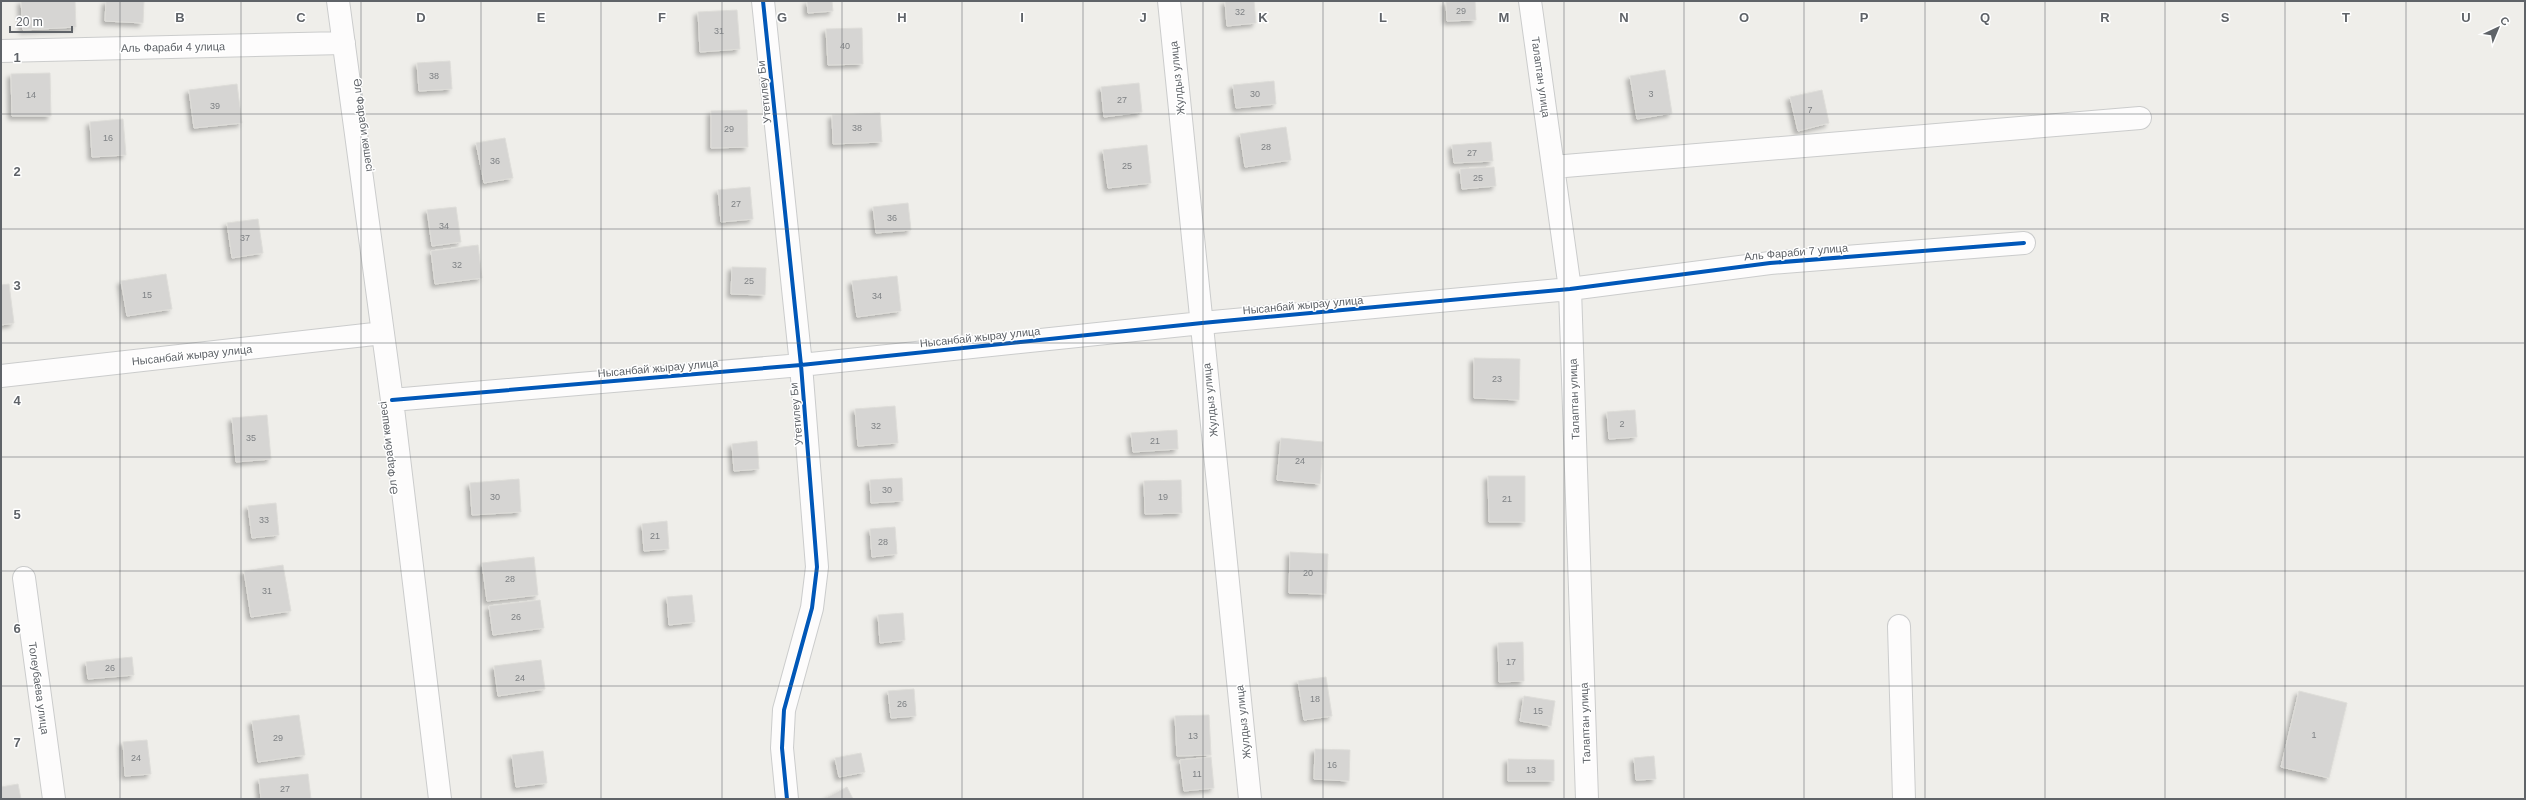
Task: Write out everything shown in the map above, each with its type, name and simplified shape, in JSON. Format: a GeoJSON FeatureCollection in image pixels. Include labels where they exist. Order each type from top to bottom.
{"type":"FeatureCollection","features":[{"type":"Feature","properties":{"kind":"street","name":"Әл Фараби көшесі"},"geometry":{"type":"LineString","coordinates":[[338,1],[392,400],[440,799]]}},
{"type":"Feature","properties":{"kind":"street","name":"Утетилеу Би"},"geometry":{"type":"LineString","coordinates":[[763,1],[800,365],[817,567],[812,608],[784,710],[782,748],[787,799]]}},
{"type":"Feature","properties":{"kind":"street","name":"Жулдыз улица"},"geometry":{"type":"LineString","coordinates":[[1169,1],[1250,799]]}},
{"type":"Feature","properties":{"kind":"street","name":"Талаптан улица"},"geometry":{"type":"LineString","coordinates":[[1530,1],[1570,289],[1587,799]]}},
{"type":"Feature","properties":{"kind":"street","name":"Аль Фараби 4 улица"},"geometry":{"type":"LineString","coordinates":[[1,51],[344,43]]}},
{"type":"Feature","properties":{"kind":"street"},"geometry":{"type":"LineString","coordinates":[[1553,167],[2140,118]]}},
{"type":"Feature","properties":{"kind":"street","name":"Аль Фараби 7 улица"},"geometry":{"type":"LineString","coordinates":[[1570,289],[1770,263],[2024,243]]}},
{"type":"Feature","properties":{"kind":"street","name":"Нысанбай жырау улица"},"geometry":{"type":"LineString","coordinates":[[392,400],[800,365],[1202,323],[1570,289]]}},
{"type":"Feature","properties":{"kind":"street","name":"Нысанбай жырау улица"},"geometry":{"type":"LineString","coordinates":[[1,376],[383,333]]}},
{"type":"Feature","properties":{"kind":"street","name":"Толеубаева улица"},"geometry":{"type":"LineString","coordinates":[[24,578],[54,799]]}},
{"type":"Feature","properties":{"kind":"street"},"geometry":{"type":"LineString","coordinates":[[1898,626],[1904,799]]}},
{"type":"Feature","properties":{"kind":"building"},"geometry":{"type":"Polygon","coordinates":[[[21,1],[75,1],[76,27],[23,30],[21,1]]]}},
{"type":"Feature","properties":{"kind":"building"},"geometry":{"type":"Polygon","coordinates":[[[106,1],[144,1],[143,23],[105,21],[106,1]]]}},
{"type":"Feature","properties":{"kind":"building"},"geometry":{"type":"Polygon","coordinates":[[[807,1],[832,1],[833,11],[808,13],[807,1]]]}},
{"type":"Feature","properties":{"kind":"building"},"geometry":{"type":"Polygon","coordinates":[[[1225,1],[1254,1],[1256,23],[1227,26],[1225,1]]]}},
{"type":"Feature","properties":{"kind":"building"},"geometry":{"type":"Polygon","coordinates":[[[1475,1],[1476,20],[1447,21],[1446,2],[1475,1]]]}},
{"type":"Feature","properties":{"kind":"building"},"geometry":{"type":"Polygon","coordinates":[[[737,10],[740,49],[700,52],[698,12],[737,10]]]}},
{"type":"Feature","properties":{"kind":"building"},"geometry":{"type":"Polygon","coordinates":[[[862,28],[863,64],[828,65],[826,29],[862,28]]]}},
{"type":"Feature","properties":{"kind":"building"},"geometry":{"type":"Polygon","coordinates":[[[450,61],[452,89],[419,91],[417,63],[450,61]]]}},
{"type":"Feature","properties":{"kind":"building"},"geometry":{"type":"Polygon","coordinates":[[[1665,70],[1672,113],[1637,119],[1630,76],[1665,70]]]}},
{"type":"Feature","properties":{"kind":"building"},"geometry":{"type":"Polygon","coordinates":[[[50,73],[51,116],[12,116],[11,74],[50,73]]]}},
{"type":"Feature","properties":{"kind":"building"},"geometry":{"type":"Polygon","coordinates":[[[1274,81],[1276,104],[1236,108],[1233,85],[1274,81]]]}},
{"type":"Feature","properties":{"kind":"building"},"geometry":{"type":"Polygon","coordinates":[[[1139,83],[1142,112],[1104,117],[1101,87],[1139,83]]]}},
{"type":"Feature","properties":{"kind":"building"},"geometry":{"type":"Polygon","coordinates":[[[237,84],[242,123],[194,128],[189,90],[237,84]]]}},
{"type":"Feature","properties":{"kind":"building"},"geometry":{"type":"Polygon","coordinates":[[[1822,90],[1829,123],[1798,131],[1790,97],[1822,90]]]}},
{"type":"Feature","properties":{"kind":"building"},"geometry":{"type":"Polygon","coordinates":[[[747,110],[748,147],[711,148],[711,111],[747,110]]]}},
{"type":"Feature","properties":{"kind":"building"},"geometry":{"type":"Polygon","coordinates":[[[880,113],[882,142],[833,144],[832,115],[880,113]]]}},
{"type":"Feature","properties":{"kind":"building"},"geometry":{"type":"Polygon","coordinates":[[[123,119],[126,155],[92,157],[90,122],[123,119]]]}},
{"type":"Feature","properties":{"kind":"building"},"geometry":{"type":"Polygon","coordinates":[[[1286,127],[1291,160],[1245,167],[1240,134],[1286,127]]]}},
{"type":"Feature","properties":{"kind":"building"},"geometry":{"type":"Polygon","coordinates":[[[505,138],[513,178],[484,183],[476,143],[505,138]]]}},
{"type":"Feature","properties":{"kind":"building"},"geometry":{"type":"Polygon","coordinates":[[[1491,142],[1493,161],[1454,163],[1452,145],[1491,142]]]}},
{"type":"Feature","properties":{"kind":"building"},"geometry":{"type":"Polygon","coordinates":[[[1147,145],[1151,183],[1108,188],[1103,150],[1147,145]]]}},
{"type":"Feature","properties":{"kind":"building"},"geometry":{"type":"Polygon","coordinates":[[[1494,167],[1496,186],[1462,189],[1460,169],[1494,167]]]}},
{"type":"Feature","properties":{"kind":"building"},"geometry":{"type":"Polygon","coordinates":[[[750,187],[753,219],[721,222],[718,190],[750,187]]]}},
{"type":"Feature","properties":{"kind":"building"},"geometry":{"type":"Polygon","coordinates":[[[908,203],[911,230],[876,233],[873,207],[908,203]]]}},
{"type":"Feature","properties":{"kind":"building"},"geometry":{"type":"Polygon","coordinates":[[[456,207],[461,242],[432,246],[427,210],[456,207]]]}},
{"type":"Feature","properties":{"kind":"building"},"geometry":{"type":"Polygon","coordinates":[[[258,219],[263,253],[232,258],[227,223],[258,219]]]}},
{"type":"Feature","properties":{"kind":"building"},"geometry":{"type":"Polygon","coordinates":[[[478,245],[482,278],[435,284],[431,251],[478,245]]]}},
{"type":"Feature","properties":{"kind":"building"},"geometry":{"type":"Polygon","coordinates":[[[732,267],[766,268],[765,295],[731,294],[732,267]]]}},
{"type":"Feature","properties":{"kind":"building"},"geometry":{"type":"Polygon","coordinates":[[[166,274],[172,309],[127,316],[121,281],[166,274]]]}},
{"type":"Feature","properties":{"kind":"building"},"geometry":{"type":"Polygon","coordinates":[[[897,276],[901,311],[857,317],[852,281],[897,276]]]}},
{"type":"Feature","properties":{"kind":"building"},"geometry":{"type":"Polygon","coordinates":[[[9,284],[14,323],[1,325],[1,285],[9,284]]]}},
{"type":"Feature","properties":{"kind":"building"},"geometry":{"type":"Polygon","coordinates":[[[1474,358],[1520,359],[1519,400],[1474,398],[1474,358]]]}},
{"type":"Feature","properties":{"kind":"building"},"geometry":{"type":"Polygon","coordinates":[[[895,406],[898,443],[858,446],[855,409],[895,406]]]}},
{"type":"Feature","properties":{"kind":"building"},"geometry":{"type":"Polygon","coordinates":[[[1635,410],[1637,437],[1609,439],[1607,412],[1635,410]]]}},
{"type":"Feature","properties":{"kind":"building"},"geometry":{"type":"Polygon","coordinates":[[[267,415],[271,459],[236,462],[232,418],[267,415]]]}},
{"type":"Feature","properties":{"kind":"building"},"geometry":{"type":"Polygon","coordinates":[[[1177,430],[1178,449],[1133,452],[1131,433],[1177,430]]]}},
{"type":"Feature","properties":{"kind":"building"},"geometry":{"type":"Polygon","coordinates":[[[1281,438],[1323,442],[1320,484],[1277,480],[1281,438]]]}},
{"type":"Feature","properties":{"kind":"building"},"geometry":{"type":"Polygon","coordinates":[[[757,441],[759,469],[734,471],[732,444],[757,441]]]}},
{"type":"Feature","properties":{"kind":"building"},"geometry":{"type":"Polygon","coordinates":[[[1488,476],[1525,476],[1525,522],[1489,522],[1488,476]]]}},
{"type":"Feature","properties":{"kind":"building"},"geometry":{"type":"Polygon","coordinates":[[[902,478],[903,501],[871,503],[870,480],[902,478]]]}},
{"type":"Feature","properties":{"kind":"building"},"geometry":{"type":"Polygon","coordinates":[[[519,479],[521,512],[472,515],[470,483],[519,479]]]}},
{"type":"Feature","properties":{"kind":"building"},"geometry":{"type":"Polygon","coordinates":[[[1181,480],[1182,513],[1145,514],[1144,481],[1181,480]]]}},
{"type":"Feature","properties":{"kind":"building"},"geometry":{"type":"Polygon","coordinates":[[[276,503],[279,535],[252,538],[248,506],[276,503]]]}},
{"type":"Feature","properties":{"kind":"building"},"geometry":{"type":"Polygon","coordinates":[[[667,521],[669,549],[644,551],[642,524],[667,521]]]}},
{"type":"Feature","properties":{"kind":"building"},"geometry":{"type":"Polygon","coordinates":[[[895,527],[897,554],[872,557],[870,529],[895,527]]]}},
{"type":"Feature","properties":{"kind":"building"},"geometry":{"type":"Polygon","coordinates":[[[1290,552],[1328,554],[1326,594],[1289,593],[1290,552]]]}},
{"type":"Feature","properties":{"kind":"building"},"geometry":{"type":"Polygon","coordinates":[[[534,557],[538,595],[487,601],[482,563],[534,557]]]}},
{"type":"Feature","properties":{"kind":"building"},"geometry":{"type":"Polygon","coordinates":[[[283,565],[291,611],[251,617],[244,571],[283,565]]]}},
{"type":"Feature","properties":{"kind":"building"},"geometry":{"type":"Polygon","coordinates":[[[692,595],[695,622],[669,625],[667,597],[692,595]]]}},
{"type":"Feature","properties":{"kind":"building"},"geometry":{"type":"Polygon","coordinates":[[[540,600],[544,628],[493,635],[489,606],[540,600]]]}},
{"type":"Feature","properties":{"kind":"building"},"geometry":{"type":"Polygon","coordinates":[[[903,613],[905,640],[880,643],[878,615],[903,613]]]}},
{"type":"Feature","properties":{"kind":"building"},"geometry":{"type":"Polygon","coordinates":[[[1523,642],[1524,681],[1499,682],[1498,643],[1523,642]]]}},
{"type":"Feature","properties":{"kind":"building"},"geometry":{"type":"Polygon","coordinates":[[[132,657],[134,675],[88,679],[86,662],[132,657]]]}},
{"type":"Feature","properties":{"kind":"building"},"geometry":{"type":"Polygon","coordinates":[[[541,660],[545,689],[498,696],[494,666],[541,660]]]}},
{"type":"Feature","properties":{"kind":"building"},"geometry":{"type":"Polygon","coordinates":[[[1326,677],[1332,716],[1304,720],[1298,681],[1326,677]]]}},
{"type":"Feature","properties":{"kind":"building"},"geometry":{"type":"Polygon","coordinates":[[[914,689],[916,716],[891,718],[888,691],[914,689]]]}},
{"type":"Feature","properties":{"kind":"building"},"geometry":{"type":"Polygon","coordinates":[[[2299,691],[2347,703],[2329,778],[2281,767],[2299,691]]]}},
{"type":"Feature","properties":{"kind":"building"},"geometry":{"type":"Polygon","coordinates":[[[1524,696],[1555,701],[1551,726],[1520,721],[1524,696]]]}},
{"type":"Feature","properties":{"kind":"building"},"geometry":{"type":"Polygon","coordinates":[[[299,715],[305,755],[258,762],[252,721],[299,715]]]}},
{"type":"Feature","properties":{"kind":"building"},"geometry":{"type":"Polygon","coordinates":[[[1209,715],[1211,755],[1177,756],[1175,716],[1209,715]]]}},
{"type":"Feature","properties":{"kind":"building"},"geometry":{"type":"Polygon","coordinates":[[[147,740],[151,774],[125,776],[123,742],[147,740]]]}},
{"type":"Feature","properties":{"kind":"building"},"geometry":{"type":"Polygon","coordinates":[[[1315,749],[1350,750],[1349,781],[1314,779],[1315,749]]]}},
{"type":"Feature","properties":{"kind":"building"},"geometry":{"type":"Polygon","coordinates":[[[543,751],[547,783],[516,787],[512,755],[543,751]]]}},
{"type":"Feature","properties":{"kind":"building"},"geometry":{"type":"Polygon","coordinates":[[[861,753],[865,772],[839,777],[835,758],[861,753]]]}},
{"type":"Feature","properties":{"kind":"building"},"geometry":{"type":"Polygon","coordinates":[[[1654,756],[1656,779],[1636,780],[1634,758],[1654,756]]]}},
{"type":"Feature","properties":{"kind":"building"},"geometry":{"type":"Polygon","coordinates":[[[1211,757],[1214,788],[1184,791],[1180,760],[1211,757]]]}},
{"type":"Feature","properties":{"kind":"building"},"geometry":{"type":"Polygon","coordinates":[[[1508,759],[1554,760],[1554,781],[1508,781],[1508,759]]]}},
{"type":"Feature","properties":{"kind":"building"},"geometry":{"type":"Polygon","coordinates":[[[308,774],[311,799],[261,799],[259,779],[308,774]]]}},
{"type":"Feature","properties":{"kind":"building"},"geometry":{"type":"Polygon","coordinates":[[[18,784],[21,799],[1,799],[1,787],[18,784]]]}},
{"type":"Feature","properties":{"kind":"building"},"geometry":{"type":"Polygon","coordinates":[[[847,787],[853,799],[826,798],[847,787]]]}},
{"type":"Feature","properties":{"kind":"cycle path"},"geometry":{"type":"LineString","coordinates":[[763,1],[801,365],[817,567],[812,608],[784,710],[782,748],[787,799]]}},
{"type":"Feature","properties":{"kind":"cycle path"},"geometry":{"type":"LineString","coordinates":[[392,400],[801,365],[1202,323],[1570,289],[1770,263],[2024,243]]}}]}
